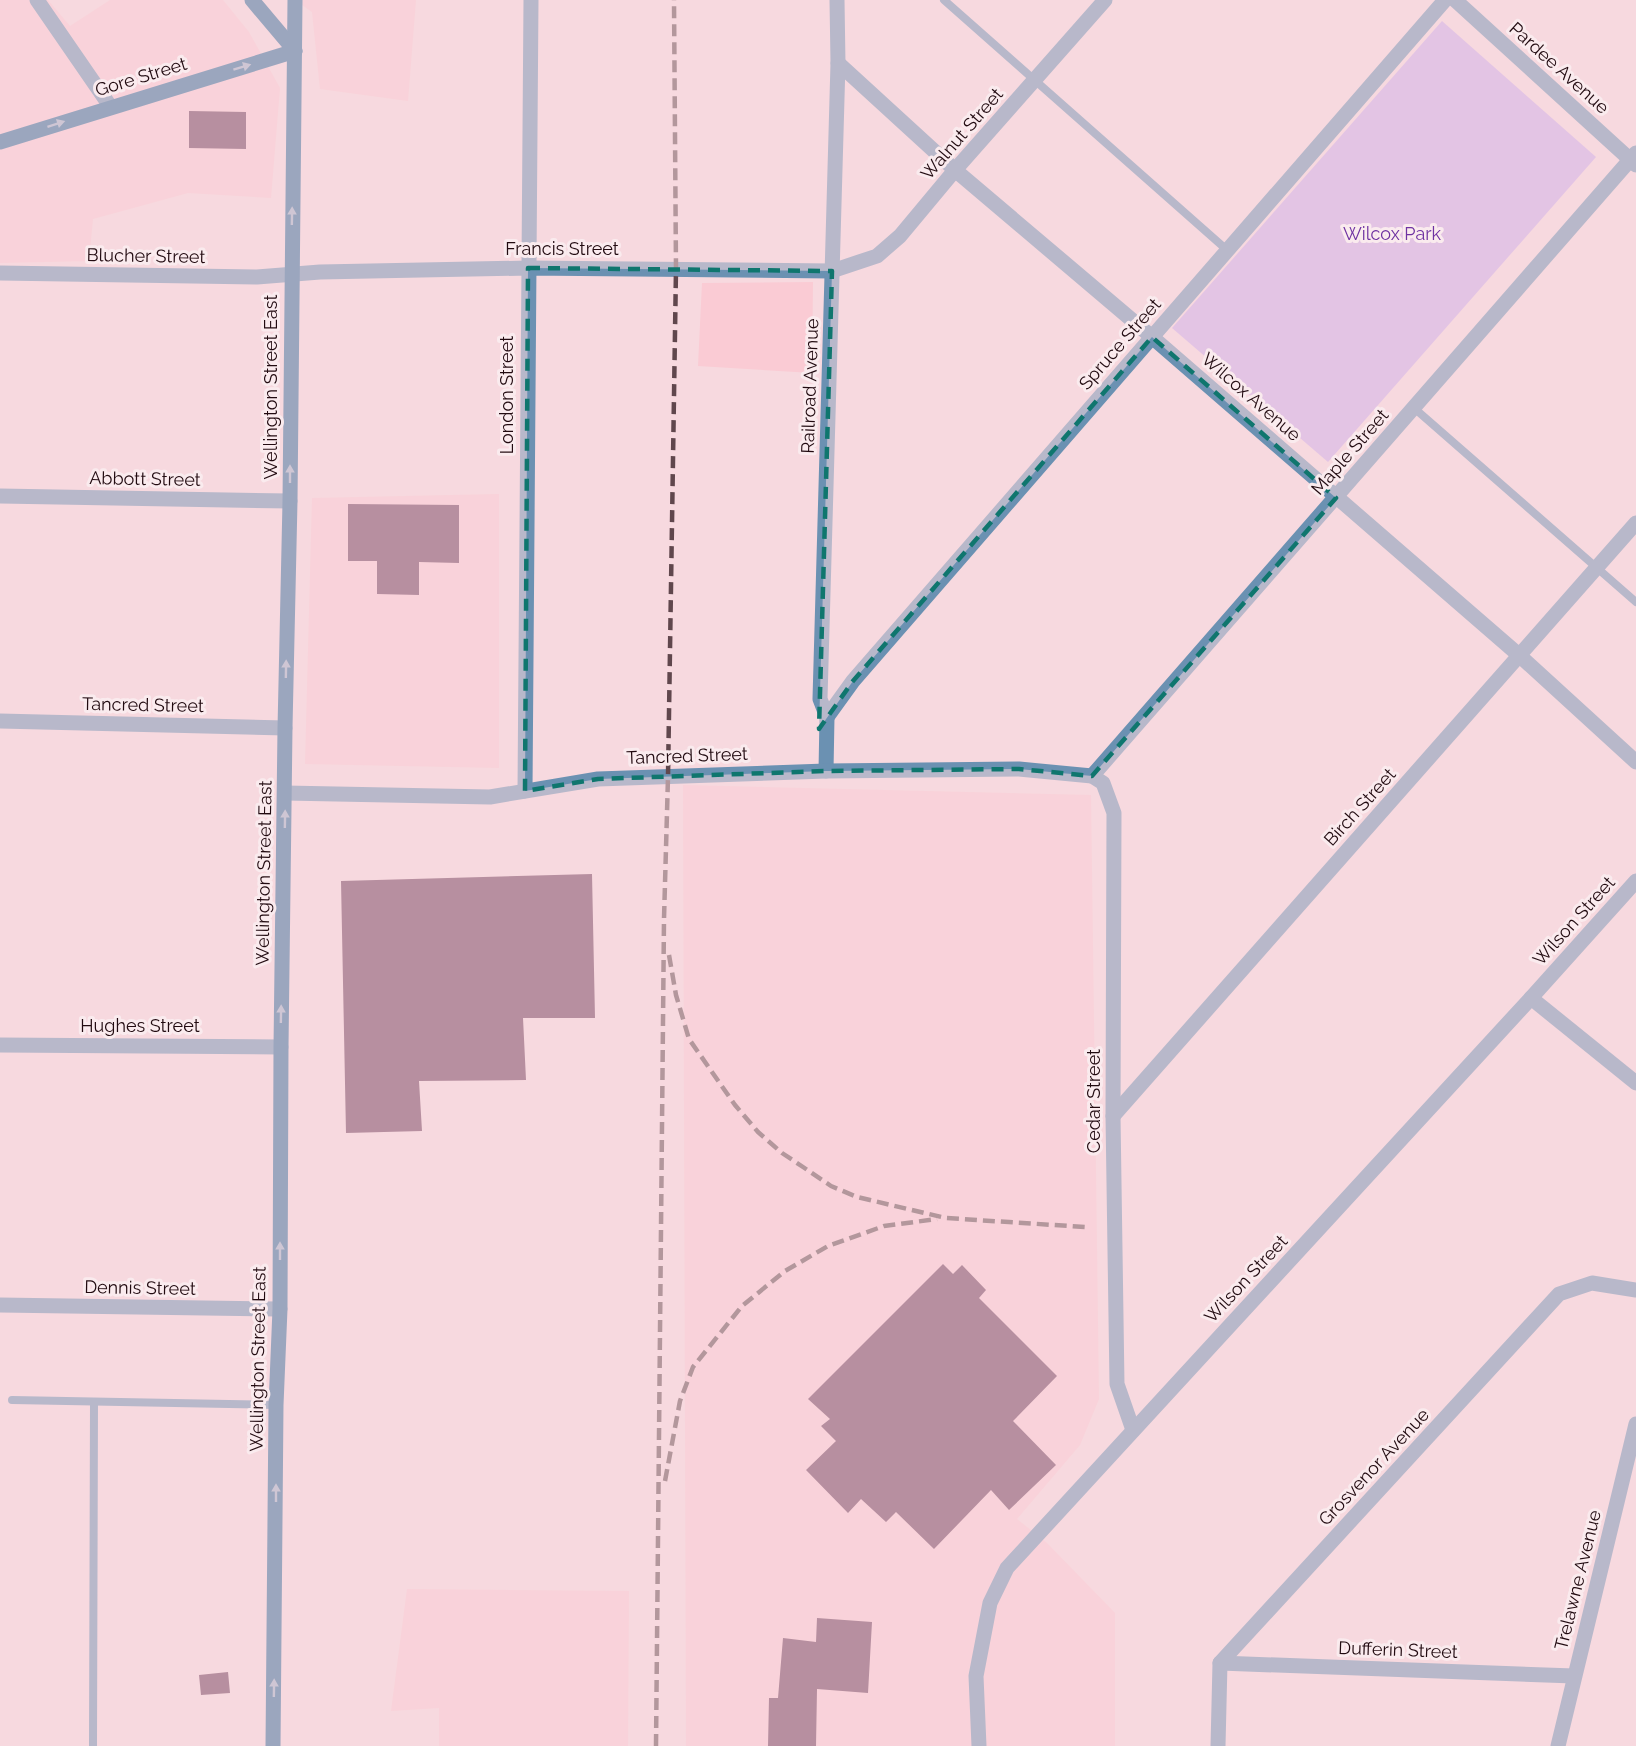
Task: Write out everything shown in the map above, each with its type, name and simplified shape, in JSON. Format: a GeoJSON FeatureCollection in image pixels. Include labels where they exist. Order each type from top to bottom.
{"type":"FeatureCollection","features":[{"type":"Feature","properties":{"kind":"main road"},"geometry":{"type":"LineString","coordinates":[[252,0],[294,51]]}},
{"type":"Feature","properties":{"kind":"main road","name":"Wellington Street East"},"geometry":{"type":"LineString","coordinates":[[273,1746],[296,0]]}},
{"type":"Feature","properties":{"kind":"main road","name":"Gore Street"},"geometry":{"type":"LineString","coordinates":[[0,142],[110,106],[294,51]]}},
{"type":"Feature","properties":{"kind":"street"},"geometry":{"type":"LineString","coordinates":[[37,0],[110,106]]}},
{"type":"Feature","properties":{"kind":"street","name":"London Street"},"geometry":{"type":"LineString","coordinates":[[525,791],[531,0]]}},
{"type":"Feature","properties":{"kind":"street","name":"Railroad Avenue"},"geometry":{"type":"LineString","coordinates":[[826,771],[827,717],[820,699],[838,63],[837,0]]}},
{"type":"Feature","properties":{"kind":"street","name":"Walnut Street"},"geometry":{"type":"LineString","coordinates":[[832,271],[877,256],[900,236],[1105,0]]}},
{"type":"Feature","properties":{"kind":"street","name":"Spruce Street"},"geometry":{"type":"LineString","coordinates":[[827,717],[861,672],[1445,0]]}},
{"type":"Feature","properties":{"kind":"street","name":"Pardee Avenue"},"geometry":{"type":"LineString","coordinates":[[1455,0],[1634,159]]}},
{"type":"Feature","properties":{"kind":"street","name":"Wilcox Avenue"},"geometry":{"type":"LineString","coordinates":[[838,63],[956,170],[1520,656],[1636,762]]}},
{"type":"Feature","properties":{"kind":"street","name":"Maple Street"},"geometry":{"type":"LineString","coordinates":[[1092,776],[1634,159]]}},
{"type":"Feature","properties":{"kind":"street","name":"Francis Street"},"geometry":{"type":"LineString","coordinates":[[291,274],[528,268],[832,271]]}},
{"type":"Feature","properties":{"kind":"street","name":"Blucher Street"},"geometry":{"type":"LineString","coordinates":[[0,273],[257,277],[291,274]]}},
{"type":"Feature","properties":{"kind":"street","name":"Abbott Street"},"geometry":{"type":"LineString","coordinates":[[0,496],[290,501]]}},
{"type":"Feature","properties":{"kind":"street","name":"Birch Street"},"geometry":{"type":"LineString","coordinates":[[1113,1116],[1636,523]]}},
{"type":"Feature","properties":{"kind":"street","name":"Tancred Street"},"geometry":{"type":"LineString","coordinates":[[0,721],[285,728]]}},
{"type":"Feature","properties":{"kind":"street","name":"Tancred Street"},"geometry":{"type":"LineString","coordinates":[[285,794],[490,797],[597,779],[826,771],[1019,769],[1092,776]]}},
{"type":"Feature","properties":{"kind":"street","name":"Cedar Street"},"geometry":{"type":"LineString","coordinates":[[1092,776],[1103,783],[1114,813],[1113,1116],[1117,1384],[1133,1430]]}},
{"type":"Feature","properties":{"kind":"street","name":"Wilson Street"},"geometry":{"type":"LineString","coordinates":[[979,1746],[975,1676],[990,1603],[1007,1568],[1636,881]]}},
{"type":"Feature","properties":{"kind":"street"},"geometry":{"type":"LineString","coordinates":[[1531,998],[1636,1083]]}},
{"type":"Feature","properties":{"kind":"street","name":"Hughes Street"},"geometry":{"type":"LineString","coordinates":[[0,1045],[281,1047]]}},
{"type":"Feature","properties":{"kind":"street","name":"Grosvenor Avenue"},"geometry":{"type":"LineString","coordinates":[[1220,1663],[1559,1294],[1592,1283],[1636,1290]]}},
{"type":"Feature","properties":{"kind":"street","name":"Dennis Street"},"geometry":{"type":"LineString","coordinates":[[0,1305],[280,1310]]}},
{"type":"Feature","properties":{"kind":"street","name":"Trelawne Avenue"},"geometry":{"type":"LineString","coordinates":[[1558,1746],[1636,1424]]}},
{"type":"Feature","properties":{"kind":"street"},"geometry":{"type":"LineString","coordinates":[[1218,1746],[1220,1663]]}},
{"type":"Feature","properties":{"kind":"street","name":"Dufferin Street"},"geometry":{"type":"LineString","coordinates":[[1220,1663],[1574,1676]]}},
{"type":"Feature","properties":{"kind":"lane"},"geometry":{"type":"LineString","coordinates":[[944,0],[1227,250]]}},
{"type":"Feature","properties":{"kind":"lane"},"geometry":{"type":"LineString","coordinates":[[1414,408],[1636,602]]}},
{"type":"Feature","properties":{"kind":"lane"},"geometry":{"type":"LineString","coordinates":[[12,1400],[276,1405]]}},
{"type":"Feature","properties":{"kind":"lane"},"geometry":{"type":"LineString","coordinates":[[93,1746],[94,1402]]}},
{"type":"Feature","properties":{"kind":"highlighted area"},"geometry":{"type":"Polygon","coordinates":[[[528,268],[832,271],[819,729],[853,681],[1152,337],[1336,498],[1092,776],[1019,769],[826,771],[598,779],[525,791],[528,268]]]}},
{"type":"Feature","properties":{"kind":"shaded area"},"geometry":{"type":"Polygon","coordinates":[[[0,0],[48,0],[70,26],[110,0],[223,0],[249,32],[280,88],[271,198],[188,193],[93,219],[89,261],[0,263],[0,0]]]}},
{"type":"Feature","properties":{"kind":"shaded area"},"geometry":{"type":"Polygon","coordinates":[[[295,0],[416,0],[408,101],[320,89],[312,12],[295,0]]]}},
{"type":"Feature","properties":{"kind":"shaded area"},"geometry":{"type":"Polygon","coordinates":[[[813,282],[812,373],[698,366],[702,283],[813,282]]]}},
{"type":"Feature","properties":{"kind":"shaded area"},"geometry":{"type":"Polygon","coordinates":[[[499,494],[499,768],[305,764],[312,498],[499,494]]]}},
{"type":"Feature","properties":{"kind":"shaded area"},"geometry":{"type":"Polygon","coordinates":[[[683,785],[1091,795],[1099,1399],[1080,1445],[1017,1519],[1047,1543],[1115,1613],[1115,1746],[686,1746],[683,785]]]}},
{"type":"Feature","properties":{"kind":"shaded area"},"geometry":{"type":"Polygon","coordinates":[[[407,1589],[629,1591],[628,1746],[439,1746],[439,1708],[391,1711],[407,1589]]]}},
{"type":"Feature","properties":{"kind":"green space","name":"Wilcox Park"},"geometry":{"type":"Polygon","coordinates":[[[1442,21],[1596,157],[1328,462],[1172,328],[1442,21]]]}},
{"type":"Feature","properties":{"kind":"building"},"geometry":{"type":"Polygon","coordinates":[[[189,111],[246,112],[246,149],[189,148],[189,111]]]}},
{"type":"Feature","properties":{"kind":"building"},"geometry":{"type":"Polygon","coordinates":[[[348,504],[459,505],[459,563],[419,562],[419,595],[377,594],[377,561],[348,561],[348,504]]]}},
{"type":"Feature","properties":{"kind":"building"},"geometry":{"type":"Polygon","coordinates":[[[592,874],[595,1018],[523,1018],[526,1080],[419,1081],[422,1131],[346,1133],[341,881],[592,874]]]}},
{"type":"Feature","properties":{"kind":"building"},"geometry":{"type":"Polygon","coordinates":[[[943,1264],[953,1274],[962,1265],[986,1290],[979,1298],[1057,1376],[1013,1421],[1056,1465],[1009,1510],[991,1490],[934,1549],[896,1512],[886,1522],[861,1499],[848,1513],[806,1470],[836,1441],[821,1426],[830,1419],[808,1399],[943,1264]]]}},
{"type":"Feature","properties":{"kind":"building"},"geometry":{"type":"Polygon","coordinates":[[[817,1618],[872,1622],[868,1693],[817,1689],[816,1746],[768,1746],[769,1698],[778,1698],[783,1638],[816,1642],[817,1618]]]}},
{"type":"Feature","properties":{"kind":"building"},"geometry":{"type":"Polygon","coordinates":[[[228,1672],[230,1693],[201,1695],[199,1675],[228,1672]]]}},
{"type":"Feature","properties":{"kind":"railway"},"geometry":{"type":"LineString","coordinates":[[656,1746],[664,919],[676,269],[674,0]]}},
{"type":"Feature","properties":{"kind":"railway"},"geometry":{"type":"LineString","coordinates":[[669,955],[676,995],[689,1039],[735,1105],[758,1132],[782,1153],[831,1186],[857,1197],[946,1218],[1085,1227]]}},
{"type":"Feature","properties":{"kind":"railway"},"geometry":{"type":"LineString","coordinates":[[665,1481],[680,1401],[693,1367],[742,1306],[785,1271],[828,1246],[884,1226],[937,1219]]}}]}
